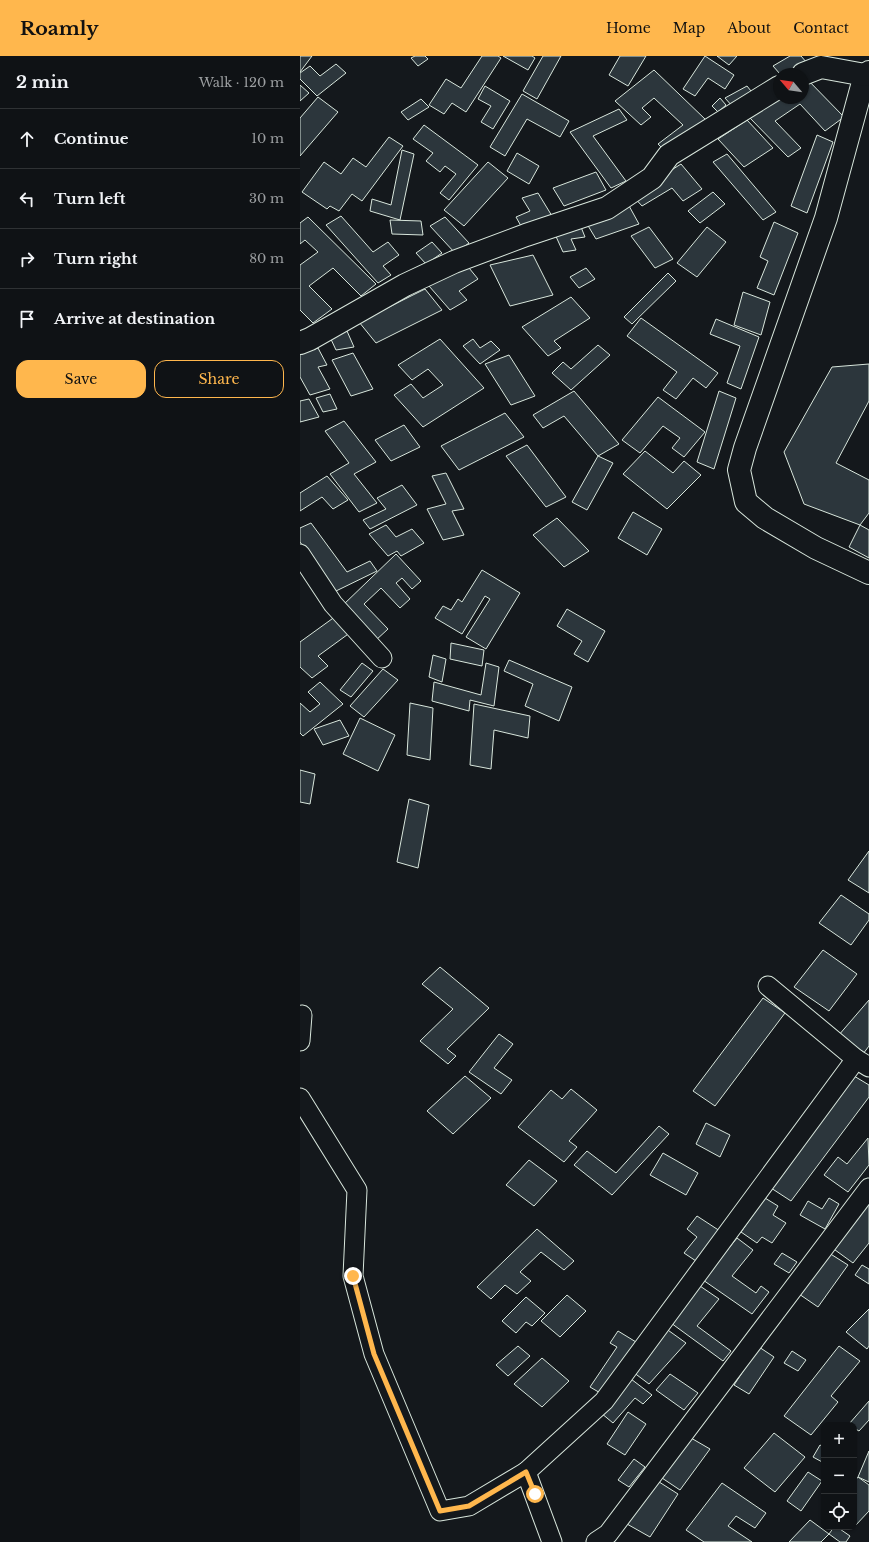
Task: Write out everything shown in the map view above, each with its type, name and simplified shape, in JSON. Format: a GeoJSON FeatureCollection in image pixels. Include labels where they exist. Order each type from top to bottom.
{"type":"FeatureCollection","features":[{"type":"Feature","properties":{"kind":"street"},"geometry":{"type":"LineString","coordinates":[[809,72],[821,67],[867,73],[826,218],[745,448],[739,470],[746,502],[765,518],[816,548],[869,573]]}},
{"type":"Feature","properties":{"kind":"street"},"geometry":{"type":"LineString","coordinates":[[300,343],[310,339],[405,285],[454,262],[526,234],[607,208],[652,178],[669,156],[773,91]]}},
{"type":"Feature","properties":{"kind":"street"},"geometry":{"type":"LineString","coordinates":[[300,554],[333,604],[382,658]]}},
{"type":"Feature","properties":{"kind":"street"},"geometry":{"type":"LineString","coordinates":[[300,1098],[357,1190],[353,1276],[374,1354],[440,1511],[469,1506],[526,1472],[604,1401],[863,1063],[768,986]]}},
{"type":"Feature","properties":{"kind":"street"},"geometry":{"type":"LineString","coordinates":[[300,1041],[302,1015]]}},
{"type":"Feature","properties":{"kind":"street"},"geometry":{"type":"LineString","coordinates":[[596,1542],[608,1534],[671,1453],[869,1188]]}},
{"type":"Feature","properties":{"kind":"street"},"geometry":{"type":"LineString","coordinates":[[526,1472],[552,1542]]}},
{"type":"Feature","properties":{"kind":"building"},"geometry":{"type":"Polygon","coordinates":[[[300,56],[312,56],[300,72],[300,56]]]}},
{"type":"Feature","properties":{"kind":"building"},"geometry":{"type":"Polygon","coordinates":[[[415,56],[425,56],[428,59],[418,66],[411,58],[415,56]]]}},
{"type":"Feature","properties":{"kind":"building"},"geometry":{"type":"Polygon","coordinates":[[[482,56],[498,56],[501,58],[466,112],[452,103],[444,114],[429,105],[446,79],[461,88],[482,56]]]}},
{"type":"Feature","properties":{"kind":"building"},"geometry":{"type":"Polygon","coordinates":[[[503,56],[532,56],[535,58],[528,70],[503,56]]]}},
{"type":"Feature","properties":{"kind":"building"},"geometry":{"type":"Polygon","coordinates":[[[543,56],[561,56],[537,99],[523,91],[543,56]]]}},
{"type":"Feature","properties":{"kind":"building"},"geometry":{"type":"Polygon","coordinates":[[[620,56],[646,56],[628,86],[609,75],[620,56]]]}},
{"type":"Feature","properties":{"kind":"building"},"geometry":{"type":"Polygon","coordinates":[[[705,56],[734,75],[725,89],[708,78],[695,96],[683,89],[705,56]]]}},
{"type":"Feature","properties":{"kind":"building"},"geometry":{"type":"Polygon","coordinates":[[[717,56],[737,56],[729,65],[717,56]]]}},
{"type":"Feature","properties":{"kind":"building"},"geometry":{"type":"Polygon","coordinates":[[[790,56],[801,56],[807,63],[799,68],[775,68],[773,66],[790,56]]]}},
{"type":"Feature","properties":{"kind":"building"},"geometry":{"type":"Polygon","coordinates":[[[336,64],[346,73],[317,96],[300,79],[300,73],[310,66],[320,76],[336,64]]]}},
{"type":"Feature","properties":{"kind":"building"},"geometry":{"type":"Polygon","coordinates":[[[654,70],[706,120],[666,152],[658,144],[683,125],[654,98],[642,108],[651,117],[641,125],[615,101],[654,70]]]}},
{"type":"Feature","properties":{"kind":"building"},"geometry":{"type":"Polygon","coordinates":[[[809,81],[844,117],[825,131],[800,104],[809,104],[809,81]]]}},
{"type":"Feature","properties":{"kind":"building"},"geometry":{"type":"Polygon","coordinates":[[[300,85],[309,93],[300,101],[300,85]]]}},
{"type":"Feature","properties":{"kind":"building"},"geometry":{"type":"Polygon","coordinates":[[[485,86],[510,101],[493,129],[481,122],[491,106],[478,99],[485,86]]]}},
{"type":"Feature","properties":{"kind":"building"},"geometry":{"type":"Polygon","coordinates":[[[747,86],[755,96],[733,107],[725,98],[747,86]]]}},
{"type":"Feature","properties":{"kind":"building"},"geometry":{"type":"Polygon","coordinates":[[[522,94],[569,121],[560,137],[527,119],[505,156],[490,147],[522,94]]]}},
{"type":"Feature","properties":{"kind":"building"},"geometry":{"type":"Polygon","coordinates":[[[318,97],[338,112],[300,156],[300,118],[318,97]]]}},
{"type":"Feature","properties":{"kind":"building"},"geometry":{"type":"Polygon","coordinates":[[[720,98],[726,105],[718,112],[712,106],[720,98]]]}},
{"type":"Feature","properties":{"kind":"building"},"geometry":{"type":"Polygon","coordinates":[[[421,99],[429,107],[408,120],[401,112],[421,99]]]}},
{"type":"Feature","properties":{"kind":"building"},"geometry":{"type":"Polygon","coordinates":[[[773,101],[773,104],[800,104],[775,121],[801,148],[788,157],[748,116],[773,101]]]}},
{"type":"Feature","properties":{"kind":"building"},"geometry":{"type":"Polygon","coordinates":[[[619,109],[627,120],[593,136],[626,181],[611,188],[570,132],[619,109]]]}},
{"type":"Feature","properties":{"kind":"building"},"geometry":{"type":"Polygon","coordinates":[[[747,120],[773,148],[744,167],[718,139],[747,120]]]}},
{"type":"Feature","properties":{"kind":"building"},"geometry":{"type":"Polygon","coordinates":[[[424,125],[478,165],[449,200],[440,193],[456,174],[445,166],[440,172],[426,161],[433,153],[413,139],[424,125]]]}},
{"type":"Feature","properties":{"kind":"building"},"geometry":{"type":"Polygon","coordinates":[[[817,135],[833,142],[807,213],[791,206],[817,135]]]}},
{"type":"Feature","properties":{"kind":"building"},"geometry":{"type":"Polygon","coordinates":[[[389,137],[403,146],[362,201],[352,194],[339,211],[330,206],[327,209],[302,192],[324,162],[341,174],[353,158],[366,167],[389,137]]]}},
{"type":"Feature","properties":{"kind":"building"},"geometry":{"type":"Polygon","coordinates":[[[402,150],[414,154],[400,220],[370,211],[372,199],[391,205],[402,150]]]}},
{"type":"Feature","properties":{"kind":"building"},"geometry":{"type":"Polygon","coordinates":[[[517,153],[539,166],[529,184],[507,171],[517,153]]]}},
{"type":"Feature","properties":{"kind":"building"},"geometry":{"type":"Polygon","coordinates":[[[727,154],[776,212],[763,220],[713,162],[727,154]]]}},
{"type":"Feature","properties":{"kind":"building"},"geometry":{"type":"Polygon","coordinates":[[[488,162],[508,178],[464,226],[444,210],[488,162]]]}},
{"type":"Feature","properties":{"kind":"building"},"geometry":{"type":"Polygon","coordinates":[[[681,164],[702,189],[683,201],[672,188],[642,206],[632,195],[681,164]]]}},
{"type":"Feature","properties":{"kind":"building"},"geometry":{"type":"Polygon","coordinates":[[[596,172],[606,190],[564,206],[553,188],[596,172]]]}},
{"type":"Feature","properties":{"kind":"building"},"geometry":{"type":"Polygon","coordinates":[[[713,192],[725,204],[700,223],[688,211],[713,192]]]}},
{"type":"Feature","properties":{"kind":"building"},"geometry":{"type":"Polygon","coordinates":[[[538,193],[552,216],[521,226],[516,217],[530,211],[522,198],[538,193]]]}},
{"type":"Feature","properties":{"kind":"building"},"geometry":{"type":"Polygon","coordinates":[[[628,204],[639,224],[596,239],[584,219],[628,204]]]}},
{"type":"Feature","properties":{"kind":"building"},"geometry":{"type":"Polygon","coordinates":[[[341,216],[373,252],[388,242],[399,255],[383,266],[391,275],[378,283],[326,225],[341,216]]]}},
{"type":"Feature","properties":{"kind":"building"},"geometry":{"type":"Polygon","coordinates":[[[308,217],[376,284],[361,296],[333,268],[309,286],[332,309],[313,323],[300,310],[300,265],[318,252],[305,240],[300,244],[300,223],[308,217]]]}},
{"type":"Feature","properties":{"kind":"building"},"geometry":{"type":"Polygon","coordinates":[[[445,217],[469,243],[455,253],[430,226],[445,217]]]}},
{"type":"Feature","properties":{"kind":"building"},"geometry":{"type":"Polygon","coordinates":[[[390,220],[421,221],[423,235],[392,234],[390,220]]]}},
{"type":"Feature","properties":{"kind":"building"},"geometry":{"type":"Polygon","coordinates":[[[774,222],[798,233],[774,295],[757,288],[768,261],[760,257],[774,222]]]}},
{"type":"Feature","properties":{"kind":"building"},"geometry":{"type":"Polygon","coordinates":[[[581,227],[585,237],[571,239],[576,250],[563,252],[554,232],[581,227]]]}},
{"type":"Feature","properties":{"kind":"building"},"geometry":{"type":"Polygon","coordinates":[[[649,227],[673,259],[655,268],[631,236],[649,227]]]}},
{"type":"Feature","properties":{"kind":"building"},"geometry":{"type":"Polygon","coordinates":[[[707,227],[726,242],[697,277],[677,263],[707,227]]]}},
{"type":"Feature","properties":{"kind":"building"},"geometry":{"type":"Polygon","coordinates":[[[432,242],[442,253],[426,264],[416,253],[432,242]]]}},
{"type":"Feature","properties":{"kind":"building"},"geometry":{"type":"Polygon","coordinates":[[[533,255],[553,295],[510,306],[490,265],[533,255]]]}},
{"type":"Feature","properties":{"kind":"building"},"geometry":{"type":"Polygon","coordinates":[[[465,263],[478,279],[459,291],[467,300],[450,310],[429,286],[465,263]]]}},
{"type":"Feature","properties":{"kind":"building"},"geometry":{"type":"Polygon","coordinates":[[[586,268],[595,279],[579,288],[570,277],[586,268]]]}},
{"type":"Feature","properties":{"kind":"building"},"geometry":{"type":"Polygon","coordinates":[[[668,273],[676,281],[632,324],[624,317],[668,273]]]}},
{"type":"Feature","properties":{"kind":"building"},"geometry":{"type":"Polygon","coordinates":[[[425,289],[442,310],[376,343],[359,322],[425,289]]]}},
{"type":"Feature","properties":{"kind":"building"},"geometry":{"type":"Polygon","coordinates":[[[743,292],[770,302],[761,335],[734,325],[743,292]]]}},
{"type":"Feature","properties":{"kind":"building"},"geometry":{"type":"Polygon","coordinates":[[[571,297],[590,318],[554,341],[561,348],[548,356],[522,327],[571,297]]]}},
{"type":"Feature","properties":{"kind":"building"},"geometry":{"type":"Polygon","coordinates":[[[641,318],[718,373],[706,388],[693,378],[676,399],[663,390],[677,372],[627,336],[641,318]]]}},
{"type":"Feature","properties":{"kind":"building"},"geometry":{"type":"Polygon","coordinates":[[[716,319],[759,337],[741,389],[727,383],[740,346],[710,334],[716,319]]]}},
{"type":"Feature","properties":{"kind":"building"},"geometry":{"type":"Polygon","coordinates":[[[347,331],[354,347],[336,350],[329,335],[347,331]]]}},
{"type":"Feature","properties":{"kind":"building"},"geometry":{"type":"Polygon","coordinates":[[[440,339],[484,388],[423,427],[394,395],[411,384],[423,398],[443,385],[428,369],[412,380],[398,365],[440,339]]]}},
{"type":"Feature","properties":{"kind":"building"},"geometry":{"type":"Polygon","coordinates":[[[473,339],[480,348],[491,341],[500,350],[480,364],[463,346],[473,339]]]}},
{"type":"Feature","properties":{"kind":"building"},"geometry":{"type":"Polygon","coordinates":[[[598,345],[610,355],[571,390],[552,373],[563,362],[571,369],[598,345]]]}},
{"type":"Feature","properties":{"kind":"building"},"geometry":{"type":"Polygon","coordinates":[[[318,348],[327,365],[318,367],[330,389],[310,395],[300,377],[300,354],[318,348]]]}},
{"type":"Feature","properties":{"kind":"building"},"geometry":{"type":"Polygon","coordinates":[[[353,353],[373,389],[351,396],[332,360],[353,353]]]}},
{"type":"Feature","properties":{"kind":"building"},"geometry":{"type":"Polygon","coordinates":[[[509,355],[535,396],[511,405],[485,364],[509,355]]]}},
{"type":"Feature","properties":{"kind":"building"},"geometry":{"type":"Polygon","coordinates":[[[869,364],[869,401],[836,463],[869,480],[869,513],[860,525],[804,504],[784,452],[832,367],[869,364]]]}},
{"type":"Feature","properties":{"kind":"building"},"geometry":{"type":"Polygon","coordinates":[[[574,391],[619,444],[598,456],[564,416],[543,428],[533,415],[574,391]]]}},
{"type":"Feature","properties":{"kind":"building"},"geometry":{"type":"Polygon","coordinates":[[[719,391],[736,398],[714,469],[697,462],[719,391]]]}},
{"type":"Feature","properties":{"kind":"building"},"geometry":{"type":"Polygon","coordinates":[[[330,394],[337,409],[323,412],[316,398],[330,394]]]}},
{"type":"Feature","properties":{"kind":"building"},"geometry":{"type":"Polygon","coordinates":[[[658,397],[705,432],[684,457],[672,448],[680,438],[663,426],[640,453],[622,440],[658,397]]]}},
{"type":"Feature","properties":{"kind":"building"},"geometry":{"type":"Polygon","coordinates":[[[309,399],[319,417],[300,422],[300,401],[309,399]]]}},
{"type":"Feature","properties":{"kind":"building"},"geometry":{"type":"Polygon","coordinates":[[[505,413],[524,437],[459,470],[441,446],[505,413]]]}},
{"type":"Feature","properties":{"kind":"building"},"geometry":{"type":"Polygon","coordinates":[[[344,421],[376,462],[354,474],[377,503],[359,512],[330,474],[349,463],[325,431],[344,421]]]}},
{"type":"Feature","properties":{"kind":"building"},"geometry":{"type":"Polygon","coordinates":[[[404,425],[420,447],[391,461],[375,440],[404,425]]]}},
{"type":"Feature","properties":{"kind":"building"},"geometry":{"type":"Polygon","coordinates":[[[527,445],[566,497],[546,507],[506,456],[527,445]]]}},
{"type":"Feature","properties":{"kind":"building"},"geometry":{"type":"Polygon","coordinates":[[[645,451],[673,473],[684,461],[701,475],[667,509],[623,474],[645,451]]]}},
{"type":"Feature","properties":{"kind":"building"},"geometry":{"type":"Polygon","coordinates":[[[598,456],[613,463],[587,510],[572,502],[598,456]]]}},
{"type":"Feature","properties":{"kind":"building"},"geometry":{"type":"Polygon","coordinates":[[[446,473],[464,509],[452,511],[464,535],[443,540],[427,509],[446,504],[432,476],[446,473]]]}},
{"type":"Feature","properties":{"kind":"building"},"geometry":{"type":"Polygon","coordinates":[[[327,476],[348,500],[333,509],[322,497],[300,511],[300,493],[327,476]]]}},
{"type":"Feature","properties":{"kind":"building"},"geometry":{"type":"Polygon","coordinates":[[[402,485],[417,505],[370,529],[363,520],[386,509],[377,498],[402,485]]]}},
{"type":"Feature","properties":{"kind":"building"},"geometry":{"type":"Polygon","coordinates":[[[633,512],[662,529],[647,555],[618,538],[633,512]]]}},
{"type":"Feature","properties":{"kind":"building"},"geometry":{"type":"Polygon","coordinates":[[[557,518],[589,551],[564,567],[533,535],[557,518]]]}},
{"type":"Feature","properties":{"kind":"building"},"geometry":{"type":"Polygon","coordinates":[[[311,523],[347,572],[370,561],[377,571],[336,591],[300,542],[300,528],[311,523]]]}},
{"type":"Feature","properties":{"kind":"building"},"geometry":{"type":"Polygon","coordinates":[[[386,525],[396,537],[412,529],[424,543],[401,556],[397,551],[388,556],[369,534],[386,525]]]}},
{"type":"Feature","properties":{"kind":"building"},"geometry":{"type":"Polygon","coordinates":[[[860,525],[869,530],[869,558],[849,547],[860,525]]]}},
{"type":"Feature","properties":{"kind":"building"},"geometry":{"type":"Polygon","coordinates":[[[396,554],[421,581],[412,589],[402,578],[396,583],[410,599],[400,608],[381,588],[364,604],[388,629],[375,641],[342,606],[396,554]]]}},
{"type":"Feature","properties":{"kind":"building"},"geometry":{"type":"Polygon","coordinates":[[[482,570],[520,593],[486,649],[466,637],[490,599],[485,596],[462,634],[435,618],[443,606],[451,610],[458,599],[462,602],[482,570]]]}},
{"type":"Feature","properties":{"kind":"building"},"geometry":{"type":"Polygon","coordinates":[[[567,609],[605,631],[588,662],[574,654],[582,641],[557,626],[567,609]]]}},
{"type":"Feature","properties":{"kind":"building"},"geometry":{"type":"Polygon","coordinates":[[[336,616],[351,632],[318,656],[328,666],[312,678],[300,667],[300,642],[336,616]]]}},
{"type":"Feature","properties":{"kind":"building"},"geometry":{"type":"Polygon","coordinates":[[[451,643],[484,650],[482,666],[450,659],[451,643]]]}},
{"type":"Feature","properties":{"kind":"building"},"geometry":{"type":"Polygon","coordinates":[[[433,655],[446,659],[442,682],[429,677],[433,655]]]}},
{"type":"Feature","properties":{"kind":"building"},"geometry":{"type":"Polygon","coordinates":[[[509,660],[572,687],[559,721],[525,706],[533,684],[504,671],[509,660]]]}},
{"type":"Feature","properties":{"kind":"building"},"geometry":{"type":"Polygon","coordinates":[[[362,663],[373,671],[351,697],[340,690],[362,663]]]}},
{"type":"Feature","properties":{"kind":"building"},"geometry":{"type":"Polygon","coordinates":[[[486,663],[499,667],[494,706],[470,700],[469,711],[432,701],[434,682],[481,695],[486,663]]]}},
{"type":"Feature","properties":{"kind":"building"},"geometry":{"type":"Polygon","coordinates":[[[383,669],[398,680],[364,717],[350,706],[383,669]]]}},
{"type":"Feature","properties":{"kind":"building"},"geometry":{"type":"Polygon","coordinates":[[[320,682],[343,704],[303,736],[300,733],[300,703],[310,712],[320,704],[308,692],[320,682]]]}},
{"type":"Feature","properties":{"kind":"building"},"geometry":{"type":"Polygon","coordinates":[[[410,703],[433,708],[430,760],[407,755],[410,703]]]}},
{"type":"Feature","properties":{"kind":"building"},"geometry":{"type":"Polygon","coordinates":[[[474,704],[530,716],[528,738],[494,730],[491,769],[470,765],[474,704]]]}},
{"type":"Feature","properties":{"kind":"building"},"geometry":{"type":"Polygon","coordinates":[[[360,718],[395,735],[378,771],[343,754],[360,718]]]}},
{"type":"Feature","properties":{"kind":"building"},"geometry":{"type":"Polygon","coordinates":[[[340,720],[349,736],[323,745],[314,729],[340,720]]]}},
{"type":"Feature","properties":{"kind":"building"},"geometry":{"type":"Polygon","coordinates":[[[300,770],[315,774],[310,804],[300,802],[300,770]]]}},
{"type":"Feature","properties":{"kind":"building"},"geometry":{"type":"Polygon","coordinates":[[[409,799],[429,805],[418,868],[397,862],[409,799]]]}},
{"type":"Feature","properties":{"kind":"building"},"geometry":{"type":"Polygon","coordinates":[[[869,851],[869,893],[848,880],[869,851]]]}},
{"type":"Feature","properties":{"kind":"building"},"geometry":{"type":"Polygon","coordinates":[[[841,895],[869,914],[869,920],[851,945],[819,923],[841,895]]]}},
{"type":"Feature","properties":{"kind":"building"},"geometry":{"type":"Polygon","coordinates":[[[823,950],[857,974],[829,1011],[794,987],[823,950]]]}},
{"type":"Feature","properties":{"kind":"building"},"geometry":{"type":"Polygon","coordinates":[[[440,967],[489,1008],[447,1049],[456,1056],[448,1064],[420,1041],[453,1009],[422,984],[440,967]]]}},
{"type":"Feature","properties":{"kind":"building"},"geometry":{"type":"Polygon","coordinates":[[[763,998],[785,1013],[715,1106],[693,1091],[763,998]]]}},
{"type":"Feature","properties":{"kind":"building"},"geometry":{"type":"Polygon","coordinates":[[[869,1000],[869,1046],[863,1054],[838,1036],[869,1000]]]}},
{"type":"Feature","properties":{"kind":"building"},"geometry":{"type":"Polygon","coordinates":[[[499,1034],[513,1044],[494,1068],[512,1080],[501,1094],[469,1072],[499,1034]]]}},
{"type":"Feature","properties":{"kind":"building"},"geometry":{"type":"Polygon","coordinates":[[[465,1076],[491,1098],[453,1134],[427,1111],[465,1076]]]}},
{"type":"Feature","properties":{"kind":"building"},"geometry":{"type":"Polygon","coordinates":[[[854,1076],[869,1085],[869,1097],[791,1201],[771,1188],[854,1076]]]}},
{"type":"Feature","properties":{"kind":"building"},"geometry":{"type":"Polygon","coordinates":[[[571,1089],[597,1110],[569,1141],[577,1147],[564,1162],[518,1127],[551,1090],[562,1099],[571,1089]]]}},
{"type":"Feature","properties":{"kind":"building"},"geometry":{"type":"Polygon","coordinates":[[[706,1123],[730,1135],[720,1157],[696,1144],[706,1123]]]}},
{"type":"Feature","properties":{"kind":"building"},"geometry":{"type":"Polygon","coordinates":[[[659,1126],[669,1134],[612,1195],[574,1165],[587,1151],[616,1173],[659,1126]]]}},
{"type":"Feature","properties":{"kind":"building"},"geometry":{"type":"Polygon","coordinates":[[[868,1138],[869,1165],[848,1192],[824,1175],[838,1157],[847,1164],[868,1138]]]}},
{"type":"Feature","properties":{"kind":"building"},"geometry":{"type":"Polygon","coordinates":[[[663,1153],[698,1173],[686,1195],[650,1175],[663,1153]]]}},
{"type":"Feature","properties":{"kind":"building"},"geometry":{"type":"Polygon","coordinates":[[[529,1160],[557,1181],[534,1206],[506,1185],[529,1160]]]}},
{"type":"Feature","properties":{"kind":"building"},"geometry":{"type":"Polygon","coordinates":[[[765,1198],[778,1206],[773,1215],[786,1223],[772,1243],[762,1237],[757,1243],[741,1232],[765,1198]]]}},
{"type":"Feature","properties":{"kind":"building"},"geometry":{"type":"Polygon","coordinates":[[[829,1198],[839,1204],[825,1229],[800,1215],[808,1201],[822,1209],[829,1198]]]}},
{"type":"Feature","properties":{"kind":"building"},"geometry":{"type":"Polygon","coordinates":[[[866,1204],[869,1205],[869,1243],[853,1263],[831,1247],[866,1204]]]}},
{"type":"Feature","properties":{"kind":"building"},"geometry":{"type":"Polygon","coordinates":[[[697,1216],[723,1233],[699,1263],[684,1253],[697,1237],[687,1229],[697,1216]]]}},
{"type":"Feature","properties":{"kind":"building"},"geometry":{"type":"Polygon","coordinates":[[[537,1229],[574,1261],[564,1270],[541,1252],[520,1272],[531,1281],[517,1294],[505,1285],[491,1299],[477,1287],[537,1229]]]}},
{"type":"Feature","properties":{"kind":"building"},"geometry":{"type":"Polygon","coordinates":[[[737,1238],[753,1250],[732,1276],[756,1293],[761,1286],[769,1292],[752,1314],[703,1280],[737,1238]]]}},
{"type":"Feature","properties":{"kind":"building"},"geometry":{"type":"Polygon","coordinates":[[[782,1253],[797,1262],[789,1273],[774,1264],[782,1253]]]}},
{"type":"Feature","properties":{"kind":"building"},"geometry":{"type":"Polygon","coordinates":[[[829,1253],[848,1265],[818,1307],[799,1294],[829,1253]]]}},
{"type":"Feature","properties":{"kind":"building"},"geometry":{"type":"Polygon","coordinates":[[[862,1265],[869,1269],[869,1284],[855,1275],[862,1265]]]}},
{"type":"Feature","properties":{"kind":"building"},"geometry":{"type":"Polygon","coordinates":[[[700,1286],[719,1299],[697,1326],[731,1351],[723,1361],[671,1323],[700,1286]]]}},
{"type":"Feature","properties":{"kind":"building"},"geometry":{"type":"Polygon","coordinates":[[[567,1295],[586,1311],[560,1337],[541,1321],[567,1295]]]}},
{"type":"Feature","properties":{"kind":"building"},"geometry":{"type":"Polygon","coordinates":[[[526,1297],[545,1313],[532,1326],[526,1322],[516,1333],[502,1321],[526,1297]]]}},
{"type":"Feature","properties":{"kind":"building"},"geometry":{"type":"Polygon","coordinates":[[[869,1309],[869,1346],[867,1349],[846,1332],[869,1309]]]}},
{"type":"Feature","properties":{"kind":"building"},"geometry":{"type":"Polygon","coordinates":[[[665,1328],[686,1343],[649,1384],[629,1369],[665,1328]]]}},
{"type":"Feature","properties":{"kind":"building"},"geometry":{"type":"Polygon","coordinates":[[[618,1331],[636,1342],[602,1394],[590,1387],[617,1347],[610,1343],[618,1331]]]}},
{"type":"Feature","properties":{"kind":"building"},"geometry":{"type":"Polygon","coordinates":[[[518,1346],[530,1356],[508,1376],[496,1365],[518,1346]]]}},
{"type":"Feature","properties":{"kind":"building"},"geometry":{"type":"Polygon","coordinates":[[[839,1346],[860,1361],[831,1396],[838,1402],[811,1435],[784,1416],[839,1346]]]}},
{"type":"Feature","properties":{"kind":"building"},"geometry":{"type":"Polygon","coordinates":[[[759,1347],[774,1357],[749,1394],[734,1385],[759,1347]]]}},
{"type":"Feature","properties":{"kind":"building"},"geometry":{"type":"Polygon","coordinates":[[[792,1351],[806,1360],[798,1371],[784,1363],[792,1351]]]}},
{"type":"Feature","properties":{"kind":"building"},"geometry":{"type":"Polygon","coordinates":[[[542,1358],[569,1381],[542,1407],[514,1384],[542,1358]]]}},
{"type":"Feature","properties":{"kind":"building"},"geometry":{"type":"Polygon","coordinates":[[[670,1374],[698,1393],[684,1410],[656,1390],[670,1374]]]}},
{"type":"Feature","properties":{"kind":"building"},"geometry":{"type":"Polygon","coordinates":[[[631,1379],[652,1395],[643,1404],[635,1398],[613,1423],[601,1413],[631,1379]]]}},
{"type":"Feature","properties":{"kind":"building"},"geometry":{"type":"Polygon","coordinates":[[[869,1401],[869,1420],[859,1431],[857,1430],[857,1422],[851,1422],[869,1401]]]}},
{"type":"Feature","properties":{"kind":"building"},"geometry":{"type":"Polygon","coordinates":[[[628,1412],[646,1424],[625,1455],[607,1444],[628,1412]]]}},
{"type":"Feature","properties":{"kind":"building"},"geometry":{"type":"Polygon","coordinates":[[[774,1433],[805,1457],[775,1492],[744,1468],[774,1433]]]}},
{"type":"Feature","properties":{"kind":"building"},"geometry":{"type":"Polygon","coordinates":[[[691,1438],[710,1449],[680,1490],[662,1478],[691,1438]]]}},
{"type":"Feature","properties":{"kind":"building"},"geometry":{"type":"Polygon","coordinates":[[[820,1445],[821,1446],[821,1461],[813,1457],[820,1445]]]}},
{"type":"Feature","properties":{"kind":"building"},"geometry":{"type":"Polygon","coordinates":[[[869,1451],[869,1482],[858,1477],[869,1451]]]}},
{"type":"Feature","properties":{"kind":"building"},"geometry":{"type":"Polygon","coordinates":[[[634,1459],[645,1467],[629,1487],[618,1480],[634,1459]]]}},
{"type":"Feature","properties":{"kind":"building"},"geometry":{"type":"Polygon","coordinates":[[[808,1472],[821,1480],[801,1511],[787,1501],[808,1472]]]}},
{"type":"Feature","properties":{"kind":"building"},"geometry":{"type":"Polygon","coordinates":[[[858,1477],[869,1485],[869,1511],[857,1524],[857,1494],[858,1477]]]}},
{"type":"Feature","properties":{"kind":"building"},"geometry":{"type":"Polygon","coordinates":[[[656,1480],[678,1494],[650,1537],[627,1524],[656,1480]]]}},
{"type":"Feature","properties":{"kind":"building"},"geometry":{"type":"Polygon","coordinates":[[[722,1483],[766,1513],[755,1528],[736,1516],[728,1526],[752,1542],[704,1542],[686,1530],[722,1483]]]}},
{"type":"Feature","properties":{"kind":"building"},"geometry":{"type":"Polygon","coordinates":[[[810,1520],[821,1528],[821,1530],[829,1534],[821,1542],[789,1542],[810,1520]]]}},
{"type":"Feature","properties":{"kind":"building"},"geometry":{"type":"Polygon","coordinates":[[[832,1530],[841,1530],[850,1536],[846,1542],[840,1542],[829,1534],[832,1530]]]}},
{"type":"Feature","properties":{"kind":"route"},"geometry":{"type":"LineString","coordinates":[[353,1276],[374,1354],[440,1511],[469,1506],[526,1472],[535,1494]]}}]}
